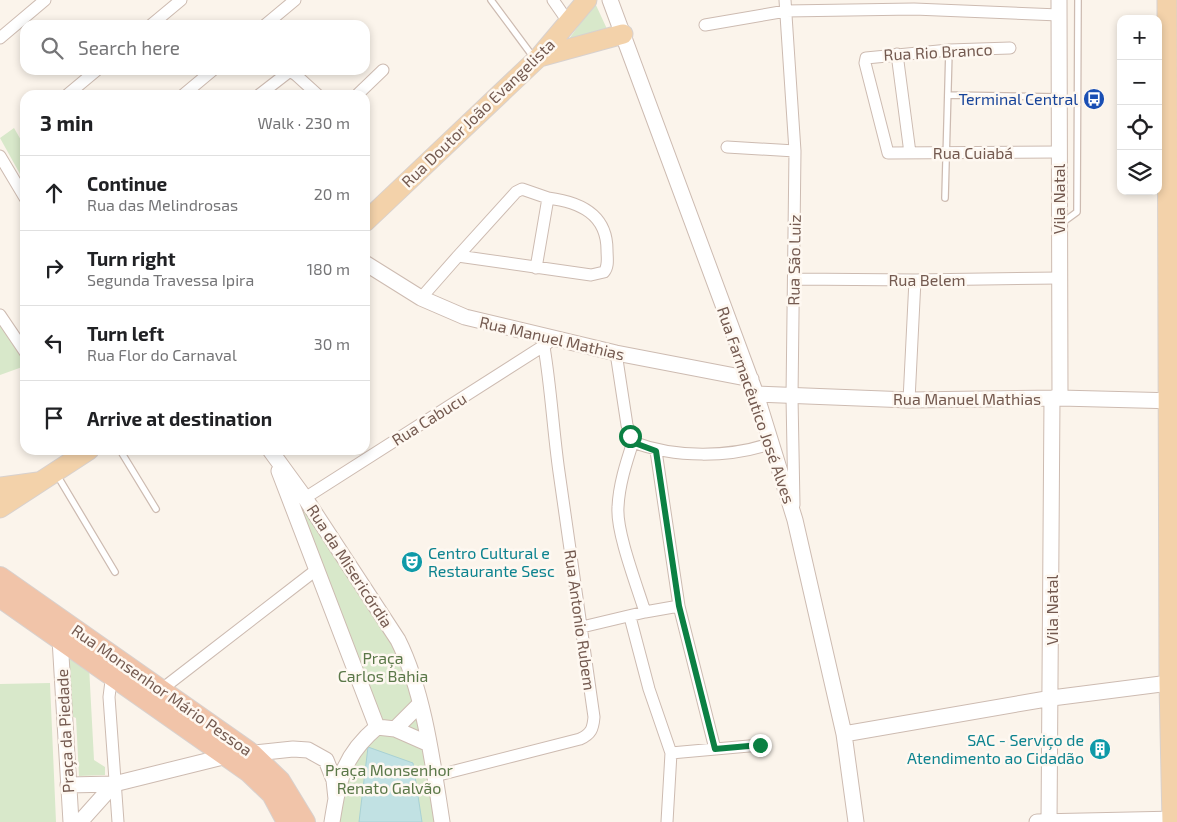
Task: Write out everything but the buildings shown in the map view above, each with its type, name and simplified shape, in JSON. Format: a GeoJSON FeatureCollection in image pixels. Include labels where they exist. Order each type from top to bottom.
{"type":"FeatureCollection","features":[{"type":"Feature","properties":{"kind":"highway","name":"Rua Monsenhor Mário Pessoa"},"geometry":{"type":"LineString","coordinates":[[0,577],[252,754],[280,781],[305,822]]}},
{"type":"Feature","properties":{"kind":"highway","name":"Rua Monsenhor Mário Pessoa"},"geometry":{"type":"LineString","coordinates":[[0,596],[112,673],[263,784],[272,794],[287,822]]}},
{"type":"Feature","properties":{"kind":"main road","name":"Rua Doutor João Evangelista"},"geometry":{"type":"LineString","coordinates":[[370,217],[537,59],[587,0]]}},
{"type":"Feature","properties":{"kind":"main road"},"geometry":{"type":"LineString","coordinates":[[1168,0],[1173,24],[1173,401],[1169,683],[1174,758],[1174,820]]}},
{"type":"Feature","properties":{"kind":"main road"},"geometry":{"type":"LineString","coordinates":[[537,59],[623,34]]}},
{"type":"Feature","properties":{"kind":"main road"},"geometry":{"type":"LineString","coordinates":[[0,508],[50,478],[82,455]]}},
{"type":"Feature","properties":{"kind":"main road"},"geometry":{"type":"LineString","coordinates":[[0,487],[50,478]]}},
{"type":"Feature","properties":{"kind":"street"},"geometry":{"type":"LineString","coordinates":[[21,20],[45,0]]}},
{"type":"Feature","properties":{"kind":"street"},"geometry":{"type":"LineString","coordinates":[[157,20],[181,0]]}},
{"type":"Feature","properties":{"kind":"street"},"geometry":{"type":"LineString","coordinates":[[271,20],[295,0]]}},
{"type":"Feature","properties":{"kind":"street"},"geometry":{"type":"LineString","coordinates":[[553,0],[569,23]]}},
{"type":"Feature","properties":{"kind":"street","name":"Rua Farmacêutico José Alves"},"geometry":{"type":"LineString","coordinates":[[610,0],[751,380],[772,443],[795,520],[844,734],[856,822]]}},
{"type":"Feature","properties":{"kind":"street","name":"Vila Natal"},"geometry":{"type":"LineString","coordinates":[[1050,822],[1059,278],[1059,0]]}},
{"type":"Feature","properties":{"kind":"street"},"geometry":{"type":"LineString","coordinates":[[706,25],[786,6],[914,5],[1059,15]]}},
{"type":"Feature","properties":{"kind":"street","name":"Rua São Luiz"},"geometry":{"type":"LineString","coordinates":[[786,6],[795,151],[792,396],[795,520]]}},
{"type":"Feature","properties":{"kind":"street"},"geometry":{"type":"LineString","coordinates":[[0,38],[20,21]]}},
{"type":"Feature","properties":{"kind":"street","name":"Rua Rio Branco"},"geometry":{"type":"LineString","coordinates":[[888,153],[865,63],[866,58],[949,50],[1010,48]]}},
{"type":"Feature","properties":{"kind":"street"},"geometry":{"type":"LineString","coordinates":[[897,54],[910,154]]}},
{"type":"Feature","properties":{"kind":"street"},"geometry":{"type":"LineString","coordinates":[[361,90],[383,70]]}},
{"type":"Feature","properties":{"kind":"street"},"geometry":{"type":"LineString","coordinates":[[73,90],[91,75]]}},
{"type":"Feature","properties":{"kind":"street"},"geometry":{"type":"LineString","coordinates":[[189,90],[207,75]]}},
{"type":"Feature","properties":{"kind":"street"},"geometry":{"type":"LineString","coordinates":[[266,90],[286,75]]}},
{"type":"Feature","properties":{"kind":"street"},"geometry":{"type":"LineString","coordinates":[[296,75],[312,90]]}},
{"type":"Feature","properties":{"kind":"street"},"geometry":{"type":"LineString","coordinates":[[727,147],[795,151]]}},
{"type":"Feature","properties":{"kind":"street","name":"Rua Cuiabá"},"geometry":{"type":"LineString","coordinates":[[888,153],[1059,152]]}},
{"type":"Feature","properties":{"kind":"street"},"geometry":{"type":"LineString","coordinates":[[0,156],[20,190]]}},
{"type":"Feature","properties":{"kind":"street"},"geometry":{"type":"LineString","coordinates":[[421,298],[458,256],[517,191],[522,189],[548,198],[572,202],[591,211],[598,218],[606,235],[607,265],[605,271],[597,275],[458,256]]}},
{"type":"Feature","properties":{"kind":"street"},"geometry":{"type":"LineString","coordinates":[[536,268],[548,198]]}},
{"type":"Feature","properties":{"kind":"street","name":"Rua Manuel Mathias"},"geometry":{"type":"LineString","coordinates":[[370,266],[421,298],[465,317],[548,342],[616,353],[751,380]]}},
{"type":"Feature","properties":{"kind":"street","name":"Rua Belem"},"geometry":{"type":"LineString","coordinates":[[794,279],[1059,278]]}},
{"type":"Feature","properties":{"kind":"street"},"geometry":{"type":"LineString","coordinates":[[909,400],[915,280]]}},
{"type":"Feature","properties":{"kind":"street"},"geometry":{"type":"LineString","coordinates":[[0,315],[20,345]]}},
{"type":"Feature","properties":{"kind":"street","name":"Rua Cabucu"},"geometry":{"type":"LineString","coordinates":[[305,498],[548,342]]}},
{"type":"Feature","properties":{"kind":"street","name":"Rua Antonio Rubem"},"geometry":{"type":"LineString","coordinates":[[435,776],[587,736],[593,727],[594,717],[559,469],[548,342]]}},
{"type":"Feature","properties":{"kind":"street"},"geometry":{"type":"LineString","coordinates":[[616,353],[632,442],[622,483],[618,512],[629,560],[645,612]]}},
{"type":"Feature","properties":{"kind":"street","name":"Rua Manuel Mathias"},"geometry":{"type":"LineString","coordinates":[[756,394],[909,400],[1056,398],[1173,401]]}},
{"type":"Feature","properties":{"kind":"street"},"geometry":{"type":"LineString","coordinates":[[632,442],[656,451],[730,454],[748,452],[772,443]]}},
{"type":"Feature","properties":{"kind":"street"},"geometry":{"type":"LineString","coordinates":[[656,451],[679,606],[715,749]]}},
{"type":"Feature","properties":{"kind":"street","name":"Rua da Misericórdia"},"geometry":{"type":"LineString","coordinates":[[272,455],[378,727]]}},
{"type":"Feature","properties":{"kind":"street","name":"Rua da Misericórdia"},"geometry":{"type":"LineString","coordinates":[[273,455],[305,498],[398,640],[410,662],[429,744]]}},
{"type":"Feature","properties":{"kind":"street"},"geometry":{"type":"LineString","coordinates":[[162,689],[316,570]]}},
{"type":"Feature","properties":{"kind":"street"},"geometry":{"type":"LineString","coordinates":[[582,628],[645,612],[679,606]]}},
{"type":"Feature","properties":{"kind":"street"},"geometry":{"type":"LineString","coordinates":[[630,617],[644,673],[671,753],[667,822]]}},
{"type":"Feature","properties":{"kind":"street","name":"Praça da Piedade"},"geometry":{"type":"LineString","coordinates":[[60,639],[71,822]]}},
{"type":"Feature","properties":{"kind":"street"},"geometry":{"type":"LineString","coordinates":[[112,673],[109,697],[118,822]]}},
{"type":"Feature","properties":{"kind":"street"},"geometry":{"type":"LineString","coordinates":[[844,734],[1052,698],[1169,683]]}},
{"type":"Feature","properties":{"kind":"street"},"geometry":{"type":"LineString","coordinates":[[394,729],[419,705]]}},
{"type":"Feature","properties":{"kind":"street"},"geometry":{"type":"LineString","coordinates":[[332,822],[336,798],[349,756],[363,739],[378,727],[394,729],[429,744],[442,822]]}},
{"type":"Feature","properties":{"kind":"street"},"geometry":{"type":"LineString","coordinates":[[671,753],[760,745]]}},
{"type":"Feature","properties":{"kind":"street"},"geometry":{"type":"LineString","coordinates":[[68,785],[114,784],[227,756],[293,749],[308,750],[326,760],[331,769],[336,798]]}},
{"type":"Feature","properties":{"kind":"street"},"geometry":{"type":"LineString","coordinates":[[80,822],[114,784]]}},
{"type":"Feature","properties":{"kind":"street"},"geometry":{"type":"LineString","coordinates":[[1037,822],[1174,820]]}},
{"type":"Feature","properties":{"kind":"lane"},"geometry":{"type":"LineString","coordinates":[[491,0],[537,59]]}},
{"type":"Feature","properties":{"kind":"lane"},"geometry":{"type":"LineString","coordinates":[[1059,221],[1066,220],[1077,212],[1078,0]]}},
{"type":"Feature","properties":{"kind":"lane"},"geometry":{"type":"LineString","coordinates":[[945,198],[949,50]]}},
{"type":"Feature","properties":{"kind":"lane"},"geometry":{"type":"LineString","coordinates":[[948,95],[1060,97]]}},
{"type":"Feature","properties":{"kind":"lane"},"geometry":{"type":"LineString","coordinates":[[123,455],[156,509]]}},
{"type":"Feature","properties":{"kind":"lane"},"geometry":{"type":"LineString","coordinates":[[50,478],[115,572]]}},
{"type":"Feature","properties":{"kind":"green space"},"geometry":{"type":"Polygon","coordinates":[[[595,3],[607,29],[566,43],[595,3]]]}},
{"type":"Feature","properties":{"kind":"green space"},"geometry":{"type":"Polygon","coordinates":[[[14,128],[20,138],[20,174],[0,138],[14,128]]]}},
{"type":"Feature","properties":{"kind":"green space"},"geometry":{"type":"Polygon","coordinates":[[[0,319],[20,351],[20,368],[0,375],[0,319]]]}},
{"type":"Feature","properties":{"kind":"green space"},"geometry":{"type":"Polygon","coordinates":[[[273,455],[398,640],[426,746],[439,822],[335,822],[345,772],[380,727],[273,455]]]}},
{"type":"Feature","properties":{"kind":"green space"},"geometry":{"type":"Polygon","coordinates":[[[64,651],[89,666],[94,760],[105,767],[105,775],[79,776],[76,718],[69,715],[64,651]]]}},
{"type":"Feature","properties":{"kind":"green space"},"geometry":{"type":"Polygon","coordinates":[[[50,683],[56,822],[0,822],[0,684],[50,683]]]}},
{"type":"Feature","properties":{"kind":"water"},"geometry":{"type":"Polygon","coordinates":[[[368,747],[413,763],[422,822],[359,822],[368,747]]]}},
{"type":"Feature","properties":{"kind":"place","name":"Terminal Central"},"geometry":{"type":"Point","coordinates":[1094,99]}},
{"type":"Feature","properties":{"kind":"place","name":"Centro Cultural e Restaurante Sesc"},"geometry":{"type":"Point","coordinates":[412,562]}},
{"type":"Feature","properties":{"kind":"place","name":"SAC - Serviço de Atendimento ao Cidadão"},"geometry":{"type":"Point","coordinates":[1100,749]}},
{"type":"Feature","properties":{"kind":"route"},"geometry":{"type":"LineString","coordinates":[[630,436],[632,442],[656,451],[658,478],[679,606],[715,749],[760,745]]}},
{"type":"Feature","properties":{"kind":"park label","name":"Praça Carlos Bahia"},"geometry":{"type":"Point","coordinates":[383,667]}},
{"type":"Feature","properties":{"kind":"park label","name":"Praça Monsenhor Renato Galvão"},"geometry":{"type":"Point","coordinates":[389,779]}}]}
